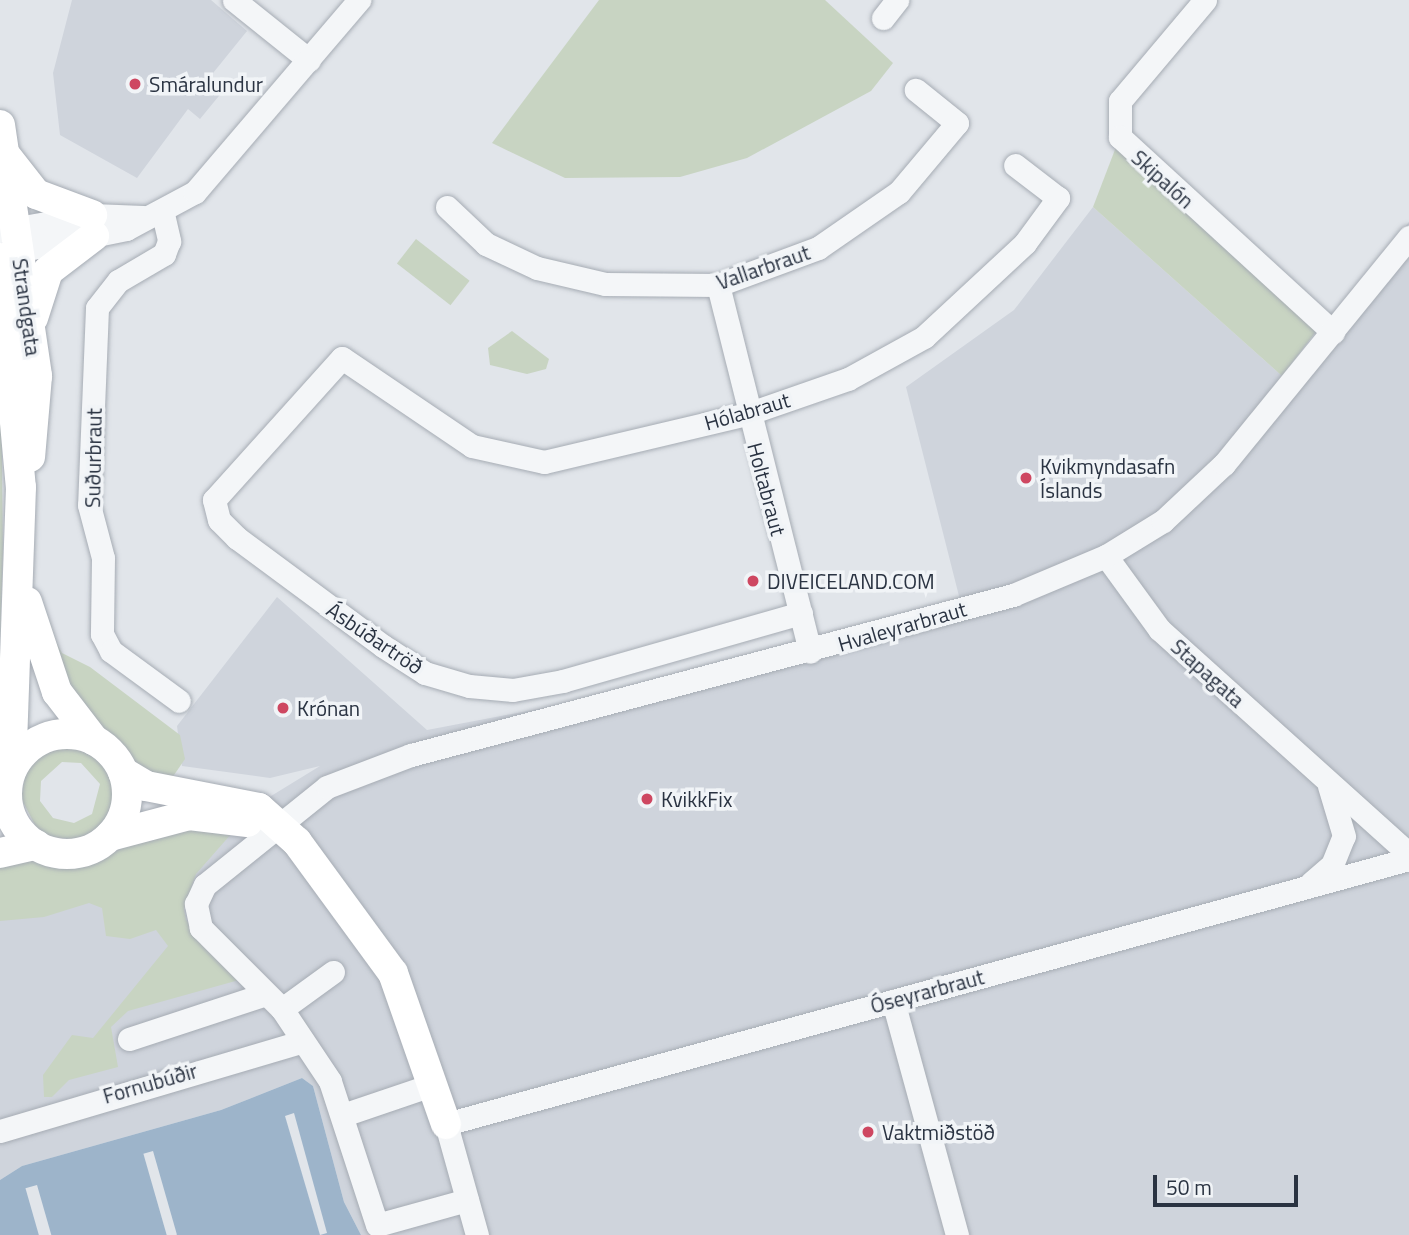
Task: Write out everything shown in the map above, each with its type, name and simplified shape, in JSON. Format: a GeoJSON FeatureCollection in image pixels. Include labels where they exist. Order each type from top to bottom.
{"type":"FeatureCollection","features":[{"type":"Feature","properties":{"kind":"main road"},"geometry":{"type":"LineString","coordinates":[[2,138],[26,187],[51,204],[93,225],[48,271],[13,330]]}},
{"type":"Feature","properties":{"kind":"main road","name":"Strandgata"},"geometry":{"type":"LineString","coordinates":[[2,138],[13,330],[37,411],[22,487],[6,782]]}},
{"type":"Feature","properties":{"kind":"main road","name":"Strandgata"},"geometry":{"type":"LineString","coordinates":[[18,553],[41,658],[68,710],[94,740]]}},
{"type":"Feature","properties":{"kind":"main road"},"geometry":{"type":"LineString","coordinates":[[36,845],[12,819],[6,782],[37,742],[65,734],[94,740],[123,772],[146,786],[250,804],[276,823],[320,868],[383,956],[409,1008],[446,1124]]}},
{"type":"Feature","properties":{"kind":"main road"},"geometry":{"type":"LineString","coordinates":[[110,836],[126,806],[123,772]]}},
{"type":"Feature","properties":{"kind":"main road"},"geometry":{"type":"LineString","coordinates":[[0,853],[36,845],[82,852],[110,836],[189,815],[276,823]]}},
{"type":"Feature","properties":{"kind":"street"},"geometry":{"type":"LineString","coordinates":[[234,0],[309,60]]}},
{"type":"Feature","properties":{"kind":"street"},"geometry":{"type":"LineString","coordinates":[[7,245],[93,225],[158,215],[206,181],[359,0]]}},
{"type":"Feature","properties":{"kind":"street","name":"Skipalón"},"geometry":{"type":"LineString","coordinates":[[1205,0],[1120,101],[1120,137],[1333,332]]}},
{"type":"Feature","properties":{"kind":"street","name":"Vallarbraut"},"geometry":{"type":"LineString","coordinates":[[447,207],[486,244],[550,272],[634,286],[718,285],[818,248],[898,192],[957,123],[916,90]]}},
{"type":"Feature","properties":{"kind":"street","name":"Hólabraut"},"geometry":{"type":"LineString","coordinates":[[342,358],[464,442],[521,460],[544,462],[747,414],[880,364],[978,291],[1058,198],[1015,165]]}},
{"type":"Feature","properties":{"kind":"street","name":"Suðurbraut"},"geometry":{"type":"LineString","coordinates":[[158,215],[169,241],[164,254],[118,281],[97,308],[89,505],[103,558],[102,634],[111,651],[179,701]]}},
{"type":"Feature","properties":{"kind":"street","name":"Hvaleyrarbraut"},"geometry":{"type":"LineString","coordinates":[[276,823],[327,787],[411,755],[810,652],[1027,590],[1106,556],[1163,521],[1224,464],[1409,237]]}},
{"type":"Feature","properties":{"kind":"street","name":"Holtabraut"},"geometry":{"type":"LineString","coordinates":[[718,285],[747,414],[810,652]]}},
{"type":"Feature","properties":{"kind":"street","name":"Ásbúðartröð"},"geometry":{"type":"LineString","coordinates":[[342,358],[218,492],[214,510],[237,538],[412,666],[448,682],[513,690],[801,613]]}},
{"type":"Feature","properties":{"kind":"street","name":"Stapagata"},"geometry":{"type":"LineString","coordinates":[[1106,556],[1153,623],[1409,856]]}},
{"type":"Feature","properties":{"kind":"street","name":"Stapagata"},"geometry":{"type":"LineString","coordinates":[[1302,888],[1332,865],[1343,836],[1341,810],[1325,778]]}},
{"type":"Feature","properties":{"kind":"street"},"geometry":{"type":"LineString","coordinates":[[276,823],[205,885],[196,904],[201,928],[274,1002],[330,1081],[377,1225],[467,1200]]}},
{"type":"Feature","properties":{"kind":"street","name":"Óseyrarbraut"},"geometry":{"type":"LineString","coordinates":[[446,1124],[1302,888],[1409,856]]}},
{"type":"Feature","properties":{"kind":"street"},"geometry":{"type":"LineString","coordinates":[[129,1039],[274,1002],[333,972]]}},
{"type":"Feature","properties":{"kind":"street"},"geometry":{"type":"LineString","coordinates":[[894,1001],[957,1235]]}},
{"type":"Feature","properties":{"kind":"street","name":"Fornubúðir"},"geometry":{"type":"LineString","coordinates":[[0,1131],[303,1041]]}},
{"type":"Feature","properties":{"kind":"street"},"geometry":{"type":"LineString","coordinates":[[343,1115],[434,1084]]}},
{"type":"Feature","properties":{"kind":"street"},"geometry":{"type":"LineString","coordinates":[[446,1124],[477,1235]]}},
{"type":"Feature","properties":{"kind":"shaded area","name":"Smáralundur"},"geometry":{"type":"Polygon","coordinates":[[[72,0],[211,0],[247,31],[209,78],[223,91],[200,119],[188,109],[137,178],[60,135],[53,73],[72,0]]]}},
{"type":"Feature","properties":{"kind":"shaded area"},"geometry":{"type":"Polygon","coordinates":[[[1093,207],[1282,376],[1409,222],[1409,1235],[361,1235],[344,1202],[313,1086],[302,1078],[221,1110],[22,1166],[0,1180],[0,891],[214,831],[320,766],[270,778],[182,766],[177,726],[277,597],[427,730],[618,694],[960,600],[906,387],[1014,310],[1093,207]]]}},
{"type":"Feature","properties":{"kind":"green space"},"geometry":{"type":"Polygon","coordinates":[[[599,0],[825,0],[893,63],[871,91],[747,158],[680,177],[565,178],[492,143],[599,0]]]}},
{"type":"Feature","properties":{"kind":"green space"},"geometry":{"type":"Polygon","coordinates":[[[1116,147],[1328,316],[1282,376],[1093,207],[1116,147]]]}},
{"type":"Feature","properties":{"kind":"green space"},"geometry":{"type":"Polygon","coordinates":[[[416,239],[470,281],[450,305],[397,263],[416,239]]]}},
{"type":"Feature","properties":{"kind":"green space"},"geometry":{"type":"Polygon","coordinates":[[[512,331],[549,359],[546,369],[527,374],[490,365],[488,348],[512,331]]]}},
{"type":"Feature","properties":{"kind":"green space"},"geometry":{"type":"Polygon","coordinates":[[[0,377],[3,550],[0,641],[0,377]]]}},
{"type":"Feature","properties":{"kind":"green space"},"geometry":{"type":"Polygon","coordinates":[[[50,631],[62,653],[90,667],[180,735],[185,759],[174,775],[165,781],[138,768],[88,730],[60,681],[50,631]]]}},
{"type":"Feature","properties":{"kind":"green space"},"geometry":{"type":"Polygon","coordinates":[[[68,741],[85,743],[111,762],[121,792],[110,823],[82,840],[49,837],[36,827],[21,798],[27,766],[52,745],[68,741]],[[62,762],[41,781],[40,801],[53,818],[74,823],[92,814],[100,784],[81,763],[62,762]]]}},
{"type":"Feature","properties":{"kind":"green space"},"geometry":{"type":"Polygon","coordinates":[[[172,825],[232,833],[196,874],[184,909],[186,920],[239,980],[128,1011],[111,1027],[118,1067],[69,1080],[52,1097],[44,1097],[43,1075],[72,1035],[93,1038],[168,946],[156,930],[130,939],[106,936],[102,908],[89,903],[44,917],[0,921],[0,860],[89,863],[172,825]]]}},
{"type":"Feature","properties":{"kind":"water"},"geometry":{"type":"Polygon","coordinates":[[[302,1078],[313,1086],[344,1202],[361,1235],[0,1235],[0,1180],[22,1166],[221,1110],[302,1078]]]}},
{"type":"Feature","properties":{"kind":"pier"},"geometry":{"type":"Polygon","coordinates":[[[294,1113],[327,1233],[320,1235],[285,1116],[294,1113]]]}},
{"type":"Feature","properties":{"kind":"pier"},"geometry":{"type":"Polygon","coordinates":[[[153,1151],[177,1235],[167,1235],[143,1154],[153,1151]]]}},
{"type":"Feature","properties":{"kind":"pier"},"geometry":{"type":"Polygon","coordinates":[[[37,1185],[51,1235],[39,1235],[25,1188],[37,1185]]]}},
{"type":"Feature","properties":{"kind":"place","name":"Smáralundur"},"geometry":{"type":"Point","coordinates":[135,84]}},
{"type":"Feature","properties":{"kind":"place","name":"Kvikmyndasafn Íslands"},"geometry":{"type":"Point","coordinates":[1026,478]}},
{"type":"Feature","properties":{"kind":"place","name":"DIVEICELAND.COM"},"geometry":{"type":"Point","coordinates":[753,581]}},
{"type":"Feature","properties":{"kind":"place","name":"Krónan"},"geometry":{"type":"Point","coordinates":[283,708]}},
{"type":"Feature","properties":{"kind":"place","name":"KvikkFix"},"geometry":{"type":"Point","coordinates":[647,799]}},
{"type":"Feature","properties":{"kind":"place","name":"Vaktmiðstöð"},"geometry":{"type":"Point","coordinates":[868,1132]}}]}
